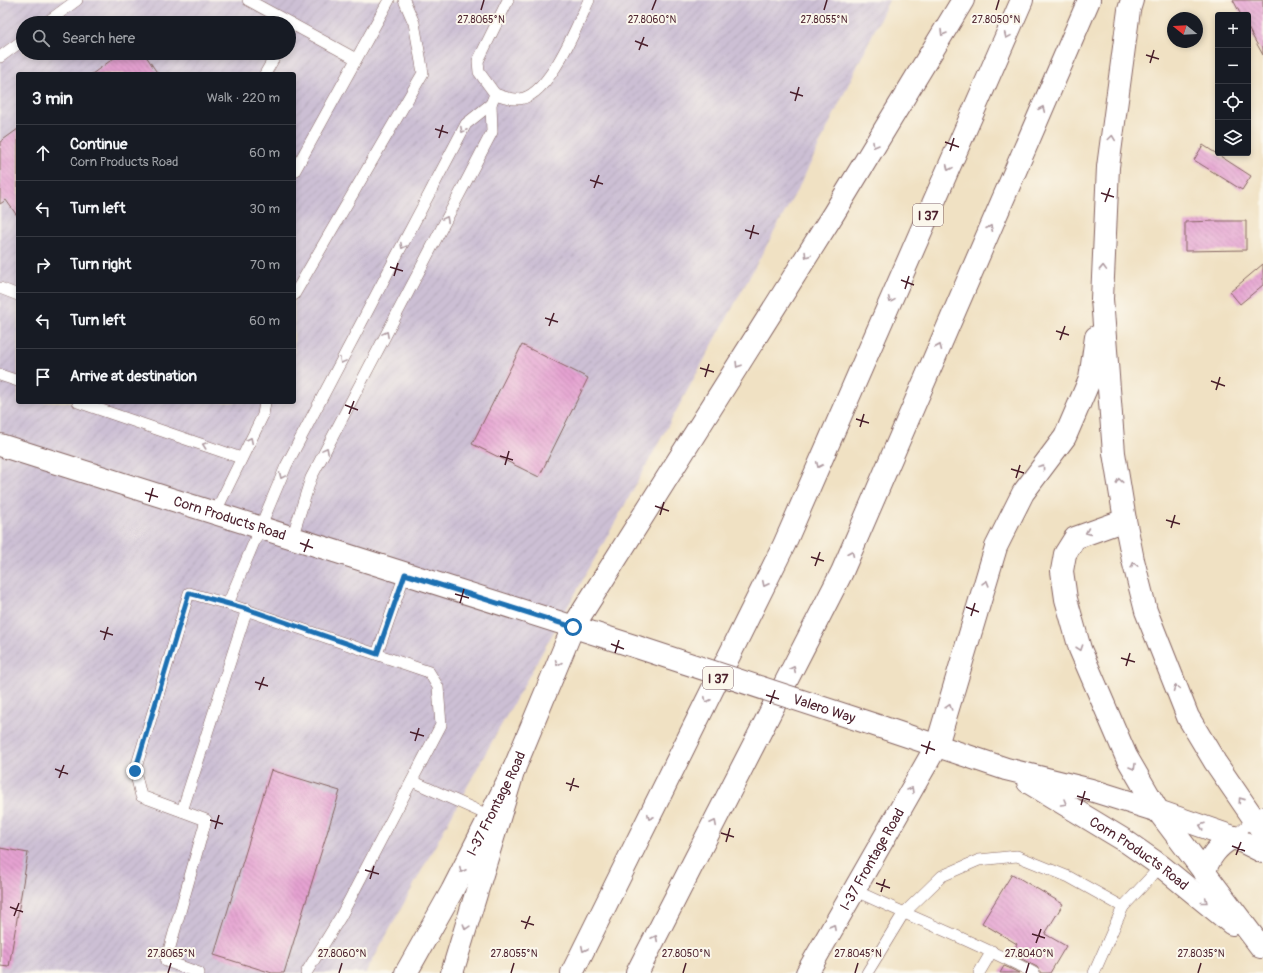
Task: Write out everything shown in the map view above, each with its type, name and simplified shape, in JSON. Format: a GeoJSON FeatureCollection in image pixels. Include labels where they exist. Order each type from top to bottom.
{"type":"FeatureCollection","features":[{"type":"Feature","properties":{"kind":"main road","name":"I-37 Frontage Road"},"geometry":{"type":"LineString","coordinates":[[406,973],[452,891],[514,769],[573,627],[834,213],[963,0]]}},
{"type":"Feature","properties":{"kind":"main road","name":"I 37"},"geometry":{"type":"LineString","coordinates":[[572,973],[784,545],[1022,0]]}},
{"type":"Feature","properties":{"kind":"main road"},"geometry":{"type":"LineString","coordinates":[[637,973],[842,572],[1089,0]]}},
{"type":"Feature","properties":{"kind":"main road"},"geometry":{"type":"LineString","coordinates":[[1132,0],[1129,10],[1108,167],[1102,299],[1114,453],[1133,560],[1146,611],[1188,717],[1214,762],[1260,821]]}},
{"type":"Feature","properties":{"kind":"main road","name":"I-37 Frontage Road"},"geometry":{"type":"LineString","coordinates":[[807,973],[937,745],[996,547],[1023,493],[1065,437],[1090,379],[1102,299]]}},
{"type":"Feature","properties":{"kind":"main road","name":"Corn Products Road"},"geometry":{"type":"LineString","coordinates":[[0,445],[573,627]]}},
{"type":"Feature","properties":{"kind":"main road"},"geometry":{"type":"LineString","coordinates":[[1125,520],[1075,538],[1065,554],[1062,570],[1066,598],[1083,656],[1126,756],[1158,811],[1262,948]]}},
{"type":"Feature","properties":{"kind":"main road","name":"Valero Way"},"geometry":{"type":"LineString","coordinates":[[573,627],[937,745]]}},
{"type":"Feature","properties":{"kind":"main road","name":"Corn Products Road"},"geometry":{"type":"LineString","coordinates":[[937,745],[1006,769],[1091,790],[1158,811],[1233,837],[1263,852]]}},
{"type":"Feature","properties":{"kind":"main road"},"geometry":{"type":"LineString","coordinates":[[452,973],[514,769]]}},
{"type":"Feature","properties":{"kind":"main road","name":"Corn Products Road"},"geometry":{"type":"LineString","coordinates":[[1006,769],[1088,818],[1161,866],[1262,948]]}},
{"type":"Feature","properties":{"kind":"main road"},"geometry":{"type":"LineString","coordinates":[[1204,873],[1209,859],[1217,848],[1233,837]]}},
{"type":"Feature","properties":{"kind":"lane"},"geometry":{"type":"LineString","coordinates":[[55,16],[77,0]]}},
{"type":"Feature","properties":{"kind":"lane"},"geometry":{"type":"LineString","coordinates":[[248,0],[273,16]]}},
{"type":"Feature","properties":{"kind":"lane"},"geometry":{"type":"LineString","coordinates":[[296,168],[389,0]]}},
{"type":"Feature","properties":{"kind":"lane"},"geometry":{"type":"LineString","coordinates":[[296,292],[423,73],[414,23],[404,0]]}},
{"type":"Feature","properties":{"kind":"lane"},"geometry":{"type":"LineString","coordinates":[[292,538],[311,478],[492,132],[493,99],[478,72],[478,61],[508,0]]}},
{"type":"Feature","properties":{"kind":"lane"},"geometry":{"type":"LineString","coordinates":[[228,604],[259,527],[286,466],[466,124],[493,99],[517,100],[536,93],[553,73],[589,0]]}},
{"type":"Feature","properties":{"kind":"lane"},"geometry":{"type":"LineString","coordinates":[[296,29],[356,59]]}},
{"type":"Feature","properties":{"kind":"lane"},"geometry":{"type":"LineString","coordinates":[[0,57],[16,45]]}},
{"type":"Feature","properties":{"kind":"lane"},"geometry":{"type":"LineString","coordinates":[[266,72],[273,60]]}},
{"type":"Feature","properties":{"kind":"lane"},"geometry":{"type":"LineString","coordinates":[[0,288],[16,295]]}},
{"type":"Feature","properties":{"kind":"lane"},"geometry":{"type":"LineString","coordinates":[[0,375],[16,380]]}},
{"type":"Feature","properties":{"kind":"lane"},"geometry":{"type":"LineString","coordinates":[[84,404],[242,458]]}},
{"type":"Feature","properties":{"kind":"lane"},"geometry":{"type":"LineString","coordinates":[[215,513],[262,415],[265,404]]}},
{"type":"Feature","properties":{"kind":"lane"},"geometry":{"type":"LineString","coordinates":[[377,654],[405,574]]}},
{"type":"Feature","properties":{"kind":"lane"},"geometry":{"type":"LineString","coordinates":[[199,973],[166,961],[206,820],[141,796],[135,771],[189,593],[247,609],[429,672],[438,687],[441,725],[341,916],[306,973]]}},
{"type":"Feature","properties":{"kind":"lane"},"geometry":{"type":"LineString","coordinates":[[182,811],[247,609]]}},
{"type":"Feature","properties":{"kind":"lane"},"geometry":{"type":"LineString","coordinates":[[412,781],[490,816]]}},
{"type":"Feature","properties":{"kind":"lane"},"geometry":{"type":"LineString","coordinates":[[1233,837],[1260,821]]}},
{"type":"Feature","properties":{"kind":"lane"},"geometry":{"type":"LineString","coordinates":[[867,973],[903,914],[942,876],[979,860],[1017,856],[1069,877],[1123,908]]}},
{"type":"Feature","properties":{"kind":"lane"},"geometry":{"type":"LineString","coordinates":[[1094,973],[1123,908],[1161,866]]}},
{"type":"Feature","properties":{"kind":"lane"},"geometry":{"type":"LineString","coordinates":[[854,890],[903,914],[992,951],[1034,973]]}},
{"type":"Feature","properties":{"kind":"lane"},"geometry":{"type":"LineString","coordinates":[[979,973],[992,951]]}},
{"type":"Feature","properties":{"kind":"shaded area"},"geometry":{"type":"Polygon","coordinates":[[[0,0],[889,0],[802,181],[617,519],[485,754],[366,973],[0,973],[0,0]]]}},
{"type":"Feature","properties":{"kind":"building"},"geometry":{"type":"Polygon","coordinates":[[[1233,0],[1263,0],[1263,55],[1251,33],[1251,12],[1239,12],[1233,0]]]}},
{"type":"Feature","properties":{"kind":"building"},"geometry":{"type":"Polygon","coordinates":[[[111,60],[149,60],[157,72],[95,72],[111,60]]]}},
{"type":"Feature","properties":{"kind":"building"},"geometry":{"type":"Polygon","coordinates":[[[16,130],[16,214],[6,200],[0,204],[0,142],[16,130]]]}},
{"type":"Feature","properties":{"kind":"building"},"geometry":{"type":"Polygon","coordinates":[[[1203,145],[1215,153],[1215,156],[1220,156],[1251,176],[1242,190],[1194,160],[1203,145]]]}},
{"type":"Feature","properties":{"kind":"building"},"geometry":{"type":"Polygon","coordinates":[[[1246,221],[1246,250],[1185,251],[1185,222],[1246,221]]]}},
{"type":"Feature","properties":{"kind":"building"},"geometry":{"type":"Polygon","coordinates":[[[1263,264],[1263,285],[1240,304],[1230,292],[1263,264]]]}},
{"type":"Feature","properties":{"kind":"building"},"geometry":{"type":"Polygon","coordinates":[[[522,345],[588,378],[539,477],[472,444],[522,345]]]}},
{"type":"Feature","properties":{"kind":"building"},"geometry":{"type":"Polygon","coordinates":[[[271,770],[340,791],[284,973],[272,973],[214,955],[271,770]]]}},
{"type":"Feature","properties":{"kind":"building"},"geometry":{"type":"Polygon","coordinates":[[[0,848],[28,853],[9,967],[0,966],[0,848]]]}},
{"type":"Feature","properties":{"kind":"building"},"geometry":{"type":"Polygon","coordinates":[[[1012,874],[1063,904],[1045,934],[1066,946],[1050,973],[1041,973],[1037,967],[1012,954],[1017,944],[982,923],[1012,874]]]}},
{"type":"Feature","properties":{"kind":"building"},"geometry":{"type":"Polygon","coordinates":[[[1004,966],[1009,968],[1019,973],[1000,973],[1004,966]]]}},
{"type":"Feature","properties":{"kind":"route"},"geometry":{"type":"LineString","coordinates":[[135,771],[189,593],[247,609],[377,654],[405,574],[573,627]]}}]}
